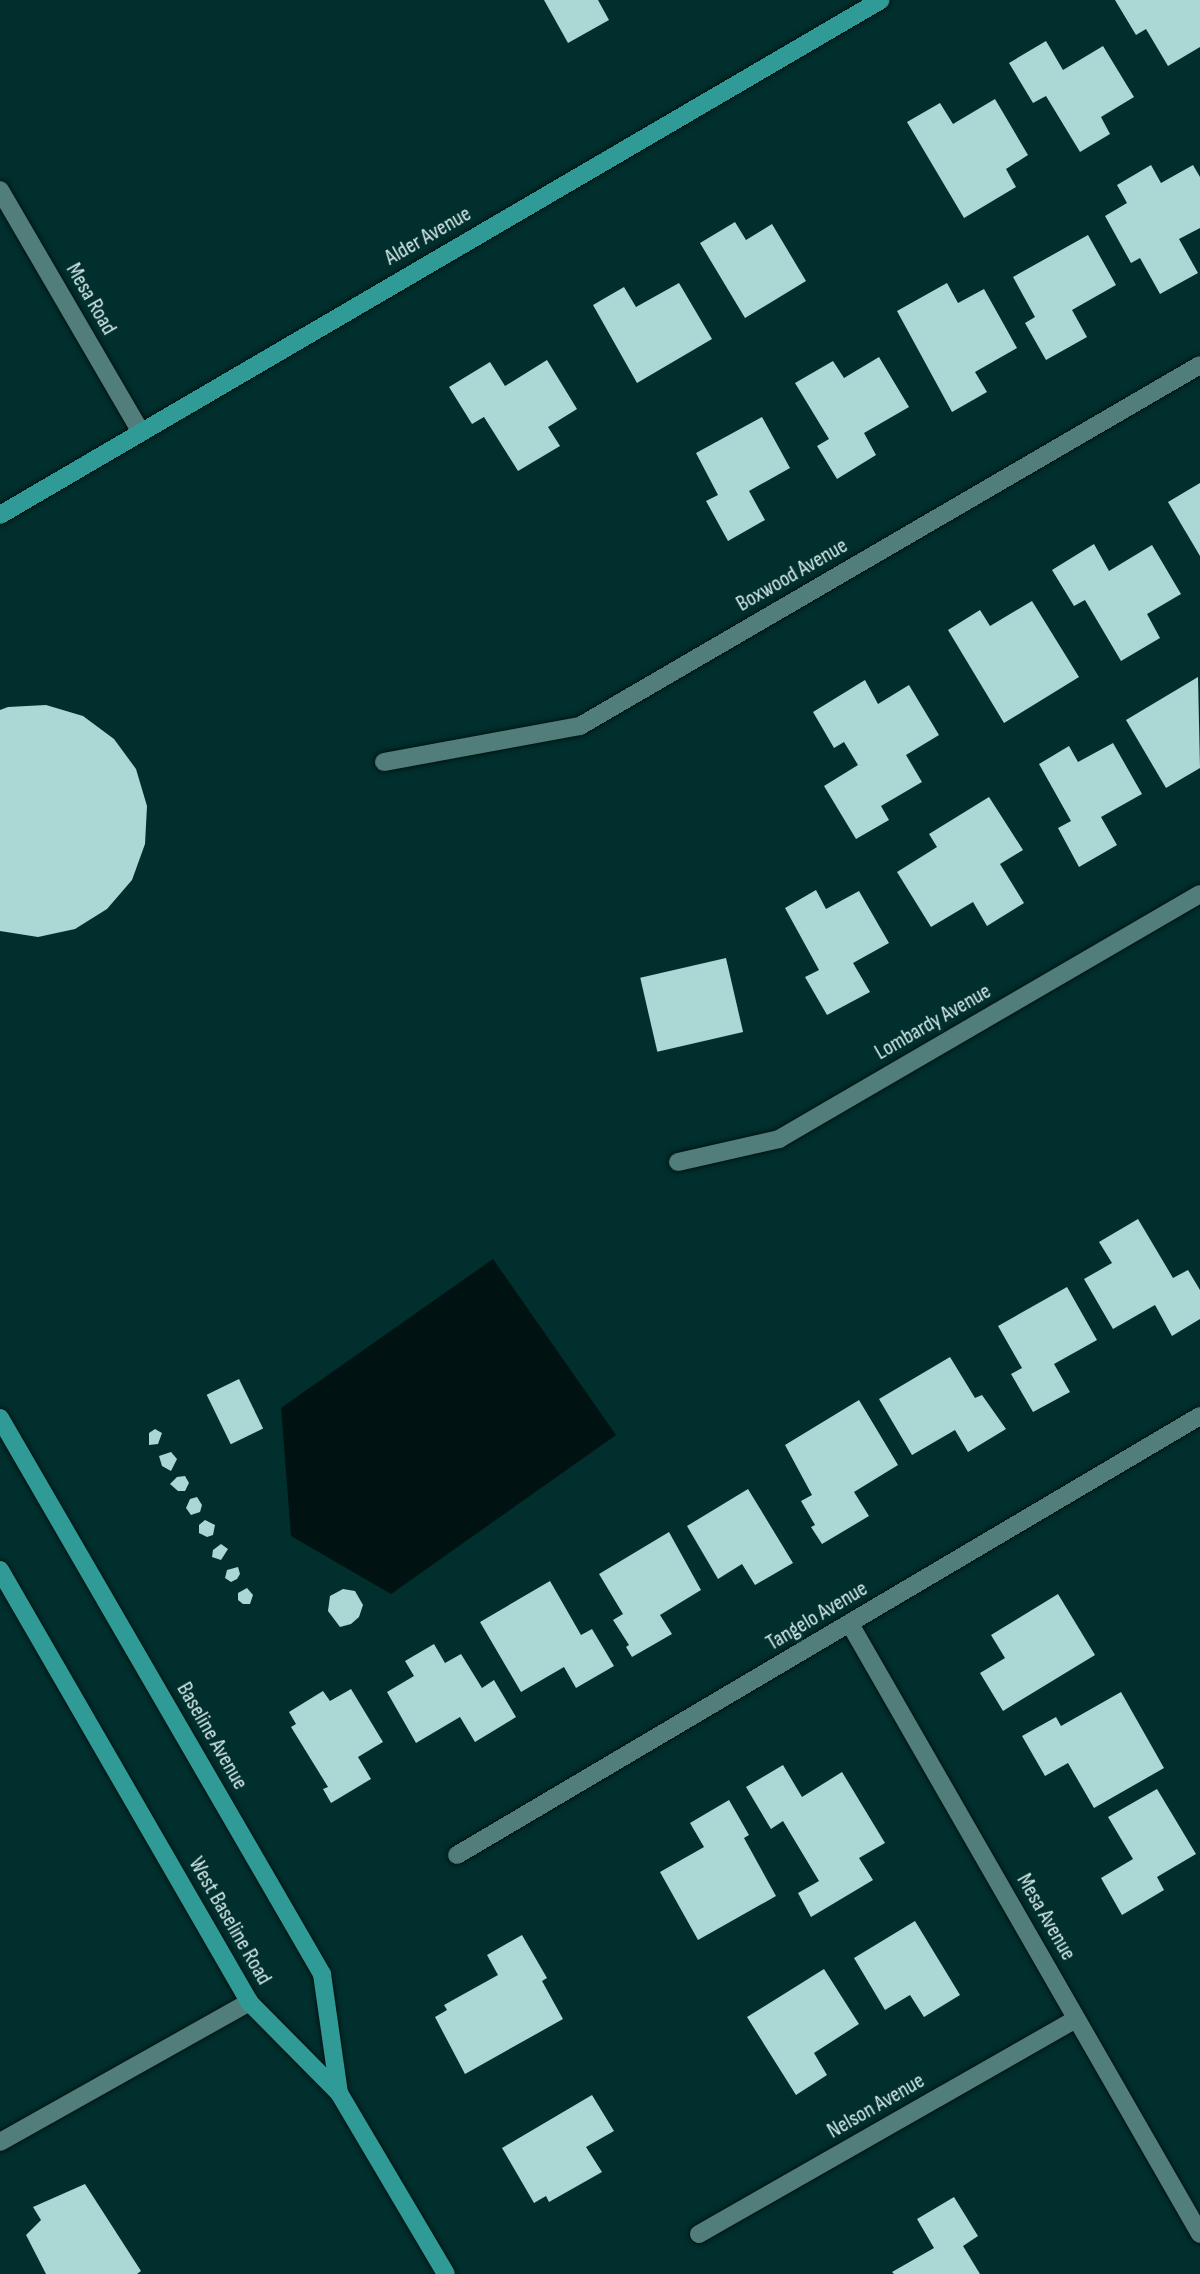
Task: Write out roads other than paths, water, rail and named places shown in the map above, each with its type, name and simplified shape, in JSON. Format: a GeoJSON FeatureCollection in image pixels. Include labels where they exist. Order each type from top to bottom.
{"type":"FeatureCollection","features":[{"type":"Feature","properties":{"kind":"main road","name":"Alder Avenue"},"geometry":{"type":"LineString","coordinates":[[0,515],[881,0]]}},
{"type":"Feature","properties":{"kind":"main road","name":"Baseline Avenue"},"geometry":{"type":"LineString","coordinates":[[0,1418],[322,1974],[339,2093]]}},
{"type":"Feature","properties":{"kind":"main road","name":"West Baseline Road"},"geometry":{"type":"LineString","coordinates":[[0,1570],[249,2002],[339,2093],[446,2274]]}},
{"type":"Feature","properties":{"kind":"street","name":"Mesa Road"},"geometry":{"type":"LineString","coordinates":[[0,190],[141,432]]}},
{"type":"Feature","properties":{"kind":"street","name":"Boxwood Avenue"},"geometry":{"type":"LineString","coordinates":[[384,762],[580,726],[1200,365]]}},
{"type":"Feature","properties":{"kind":"street","name":"Lombardy Avenue"},"geometry":{"type":"LineString","coordinates":[[678,1162],[779,1139],[1200,894]]}},
{"type":"Feature","properties":{"kind":"street","name":"Tangelo Avenue"},"geometry":{"type":"LineString","coordinates":[[457,1855],[1200,1416]]}},
{"type":"Feature","properties":{"kind":"street","name":"Mesa Avenue"},"geometry":{"type":"LineString","coordinates":[[850,1624],[1200,2234]]}},
{"type":"Feature","properties":{"kind":"street"},"geometry":{"type":"LineString","coordinates":[[0,2142],[249,2002]]}},
{"type":"Feature","properties":{"kind":"street","name":"Nelson Avenue"},"geometry":{"type":"LineString","coordinates":[[699,2234],[1076,2019]]}}]}
